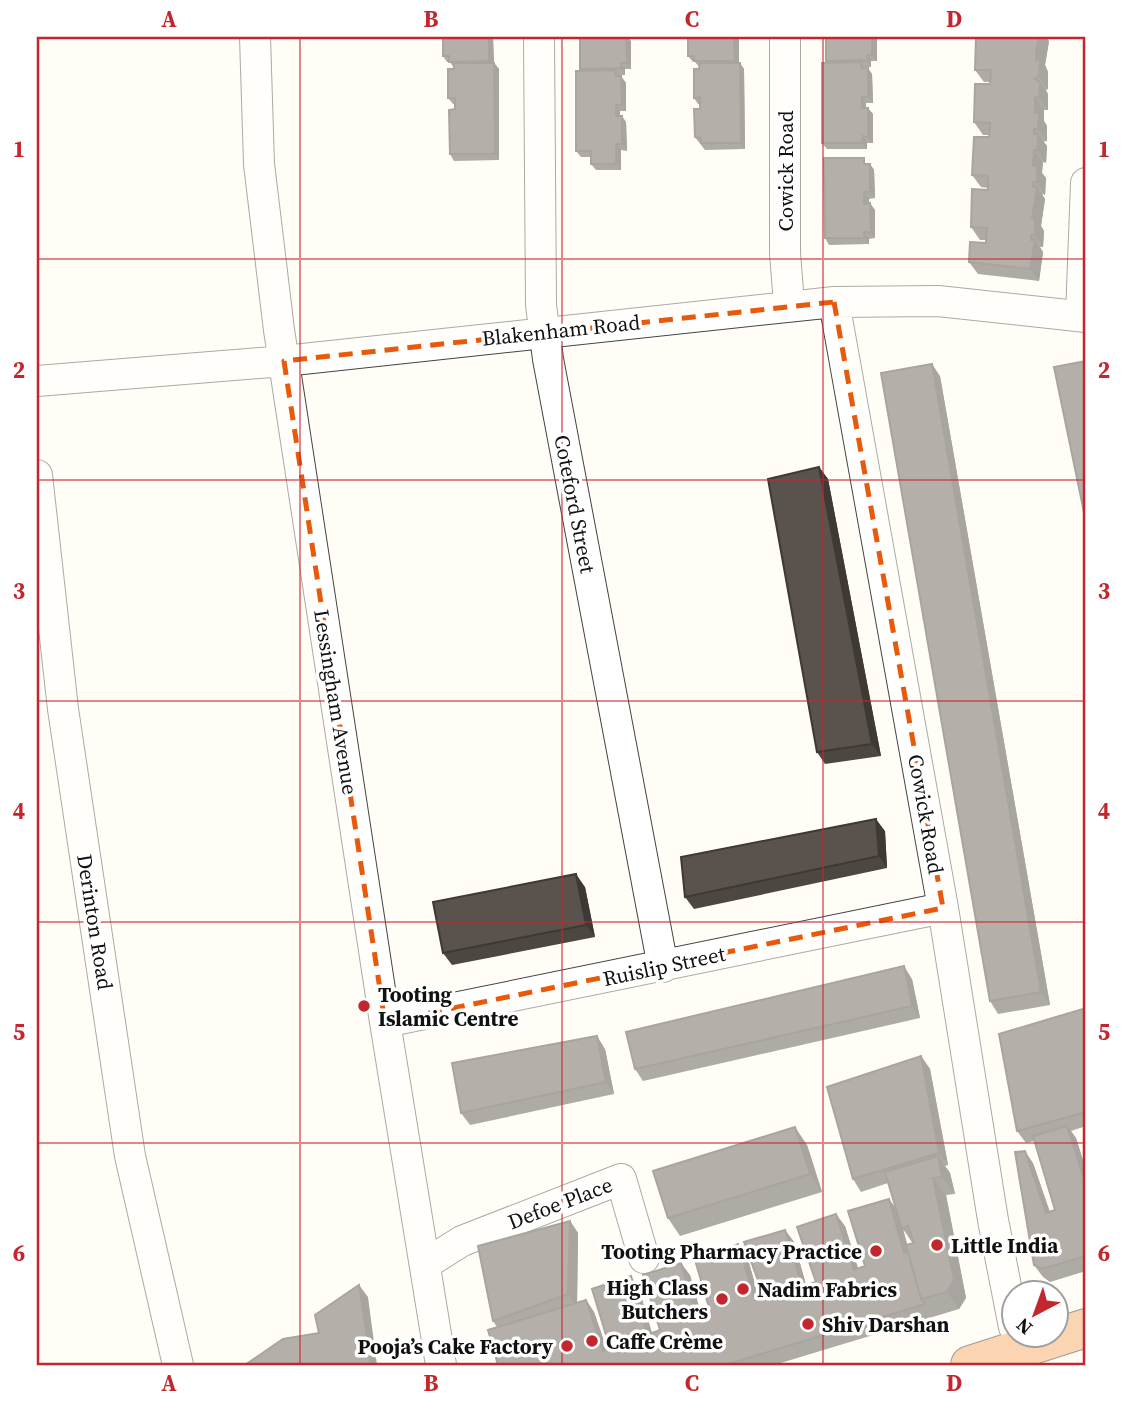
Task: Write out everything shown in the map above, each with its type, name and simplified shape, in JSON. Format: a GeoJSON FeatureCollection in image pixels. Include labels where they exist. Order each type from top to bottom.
{"type":"FeatureCollection","features":[{"type":"Feature","properties":{"kind":"highway"},"geometry":{"type":"LineString","coordinates":[[970,1365],[1000,1348]]}},
{"type":"Feature","properties":{"kind":"street","name":"Lessingham Avenue"},"geometry":{"type":"LineString","coordinates":[[256,37],[259,164],[284,361],[385,1022],[427,1263],[441,1365]]}},
{"type":"Feature","properties":{"kind":"street","name":"Coteford Street"},"geometry":{"type":"LineString","coordinates":[[539,37],[544,331],[663,967]]}},
{"type":"Feature","properties":{"kind":"street","name":"Cowick Road"},"geometry":{"type":"LineString","coordinates":[[785,37],[785,253],[789,304]]}},
{"type":"Feature","properties":{"kind":"street"},"geometry":{"type":"LineString","coordinates":[[1083,317],[1086,183]]}},
{"type":"Feature","properties":{"kind":"street","name":"Blakenham Road"},"geometry":{"type":"LineString","coordinates":[[37,381],[284,361],[789,304],[938,301],[1083,317]]}},
{"type":"Feature","properties":{"kind":"street","name":"Cowick Road"},"geometry":{"type":"LineString","coordinates":[[834,302],[943,908],[993,1220],[1006,1280]]}},
{"type":"Feature","properties":{"kind":"street","name":"Derinton Road"},"geometry":{"type":"LineString","coordinates":[[37,475],[63,709],[130,1156],[178,1365]]}},
{"type":"Feature","properties":{"kind":"street","name":"Ruislip Street"},"geometry":{"type":"LineString","coordinates":[[385,1022],[943,908]]}},
{"type":"Feature","properties":{"kind":"street","name":"Defoe Place"},"geometry":{"type":"LineString","coordinates":[[427,1263],[462,1241],[621,1179],[645,1258]]}},
{"type":"Feature","properties":{"kind":"highlighted area"},"geometry":{"type":"Polygon","coordinates":[[[834,302],[943,908],[385,1022],[284,361],[834,302]]]}},
{"type":"Feature","properties":{"kind":"building"},"geometry":{"type":"Polygon","coordinates":[[[443,37],[489,37],[489,61],[449,62],[449,56],[443,56],[443,37]]]}},
{"type":"Feature","properties":{"kind":"building"},"geometry":{"type":"Polygon","coordinates":[[[580,37],[626,37],[627,63],[621,63],[621,68],[580,69],[580,37]]]}},
{"type":"Feature","properties":{"kind":"building"},"geometry":{"type":"Polygon","coordinates":[[[688,37],[734,37],[735,61],[694,61],[694,56],[688,56],[688,37]]]}},
{"type":"Feature","properties":{"kind":"building"},"geometry":{"type":"Polygon","coordinates":[[[826,37],[872,37],[872,55],[867,55],[867,60],[826,61],[826,37]]]}},
{"type":"Feature","properties":{"kind":"building"},"geometry":{"type":"Polygon","coordinates":[[[976,37],[1039,37],[1036,60],[1040,60],[1039,76],[1035,79],[1040,82],[1039,98],[1035,97],[1035,113],[1039,113],[1038,129],[1034,129],[1034,134],[1038,134],[1033,166],[1037,166],[1037,182],[1033,182],[1033,187],[1037,187],[1032,218],[1035,219],[1035,235],[1031,235],[1031,240],[1035,240],[1030,269],[969,262],[970,242],[986,243],[987,228],[971,227],[972,189],[988,190],[988,176],[972,175],[974,137],[989,137],[990,130],[990,123],[974,122],[975,84],[990,84],[991,70],[975,70],[976,37]]]}},
{"type":"Feature","properties":{"kind":"building"},"geometry":{"type":"Polygon","coordinates":[[[861,62],[862,68],[868,68],[868,97],[862,97],[862,108],[868,108],[868,137],[863,136],[862,143],[822,143],[822,63],[861,62]]]}},
{"type":"Feature","properties":{"kind":"building"},"geometry":{"type":"Polygon","coordinates":[[[454,63],[494,63],[495,154],[450,154],[449,110],[455,109],[455,98],[448,98],[448,69],[454,69],[454,63]]]}},
{"type":"Feature","properties":{"kind":"building"},"geometry":{"type":"Polygon","coordinates":[[[700,63],[740,63],[741,143],[701,143],[701,138],[695,137],[694,109],[700,109],[700,97],[694,98],[694,69],[699,69],[700,63]]]}},
{"type":"Feature","properties":{"kind":"building"},"geometry":{"type":"Polygon","coordinates":[[[615,70],[616,76],[621,76],[622,104],[616,105],[616,116],[622,116],[622,144],[616,144],[616,164],[591,164],[591,151],[576,151],[576,71],[615,70]]]}},
{"type":"Feature","properties":{"kind":"building"},"geometry":{"type":"Polygon","coordinates":[[[824,158],[864,158],[864,164],[870,164],[870,192],[864,192],[864,204],[870,203],[871,232],[864,232],[865,238],[825,238],[824,158]]]}},
{"type":"Feature","properties":{"kind":"building"},"geometry":{"type":"Polygon","coordinates":[[[1086,361],[1086,522],[1054,367],[1086,361]]]}},
{"type":"Feature","properties":{"kind":"building"},"geometry":{"type":"Polygon","coordinates":[[[932,364],[1041,992],[990,1001],[881,373],[932,364]]]}},
{"type":"Feature","properties":{"kind":"building"},"geometry":{"type":"Polygon","coordinates":[[[819,467],[872,744],[817,752],[768,479],[819,467]]]}},
{"type":"Feature","properties":{"kind":"building"},"geometry":{"type":"Polygon","coordinates":[[[876,819],[879,856],[685,897],[681,857],[876,819]]]}},
{"type":"Feature","properties":{"kind":"building"},"geometry":{"type":"Polygon","coordinates":[[[576,874],[586,925],[443,953],[433,902],[576,874]]]}},
{"type":"Feature","properties":{"kind":"building"},"geometry":{"type":"Polygon","coordinates":[[[904,966],[912,1006],[635,1069],[626,1032],[904,966]]]}},
{"type":"Feature","properties":{"kind":"building"},"geometry":{"type":"Polygon","coordinates":[[[1086,1008],[1086,1112],[1017,1131],[999,1034],[1086,1008]]]}},
{"type":"Feature","properties":{"kind":"building"},"geometry":{"type":"Polygon","coordinates":[[[597,1036],[606,1082],[461,1113],[452,1063],[597,1036]]]}},
{"type":"Feature","properties":{"kind":"building"},"geometry":{"type":"Polygon","coordinates":[[[921,1056],[939,1153],[853,1179],[827,1087],[921,1056]]]}},
{"type":"Feature","properties":{"kind":"building"},"geometry":{"type":"Polygon","coordinates":[[[1067,1126],[1086,1185],[1086,1256],[1042,1269],[1034,1265],[1015,1152],[1025,1151],[1046,1213],[1055,1210],[1033,1136],[1067,1126]]]}},
{"type":"Feature","properties":{"kind":"building"},"geometry":{"type":"Polygon","coordinates":[[[795,1127],[810,1174],[668,1218],[653,1171],[795,1127]]]}},
{"type":"Feature","properties":{"kind":"building","name":"Little India"},"geometry":{"type":"Polygon","coordinates":[[[938,1156],[942,1177],[933,1178],[954,1280],[947,1292],[921,1299],[906,1245],[914,1243],[908,1226],[902,1229],[885,1172],[938,1156]]]}},
{"type":"Feature","properties":{"kind":"building"},"geometry":{"type":"Polygon","coordinates":[[[889,1199],[904,1253],[908,1252],[921,1299],[925,1304],[725,1365],[498,1365],[488,1330],[586,1300],[603,1351],[610,1348],[592,1289],[631,1276],[647,1335],[660,1330],[643,1275],[681,1263],[697,1319],[711,1314],[695,1260],[738,1244],[755,1300],[764,1297],[744,1242],[785,1230],[802,1286],[816,1282],[797,1227],[836,1214],[854,1270],[865,1266],[848,1211],[889,1199]]]}},
{"type":"Feature","properties":{"kind":"building"},"geometry":{"type":"Polygon","coordinates":[[[570,1221],[568,1294],[493,1321],[478,1246],[570,1221]]]}},
{"type":"Feature","properties":{"kind":"building"},"geometry":{"type":"Polygon","coordinates":[[[359,1285],[371,1365],[245,1365],[283,1339],[319,1333],[315,1315],[359,1285]]]}},
{"type":"Feature","properties":{"kind":"place","name":"Tooting Islamic Centre"},"geometry":{"type":"Point","coordinates":[364,1006]}},
{"type":"Feature","properties":{"kind":"place","name":"Little India"},"geometry":{"type":"Point","coordinates":[937,1245]}},
{"type":"Feature","properties":{"kind":"place","name":"Tooting Pharmacy Practice"},"geometry":{"type":"Point","coordinates":[876,1251]}},
{"type":"Feature","properties":{"kind":"place","name":"Nadim Fabrics"},"geometry":{"type":"Point","coordinates":[743,1289]}},
{"type":"Feature","properties":{"kind":"place","name":"High Class Butchers"},"geometry":{"type":"Point","coordinates":[722,1299]}},
{"type":"Feature","properties":{"kind":"place","name":"Shiv Darshan"},"geometry":{"type":"Point","coordinates":[808,1324]}},
{"type":"Feature","properties":{"kind":"place","name":"Caffe Crème"},"geometry":{"type":"Point","coordinates":[592,1341]}},
{"type":"Feature","properties":{"kind":"place","name":"Pooja’s Cake Factory"},"geometry":{"type":"Point","coordinates":[567,1346]}}]}
